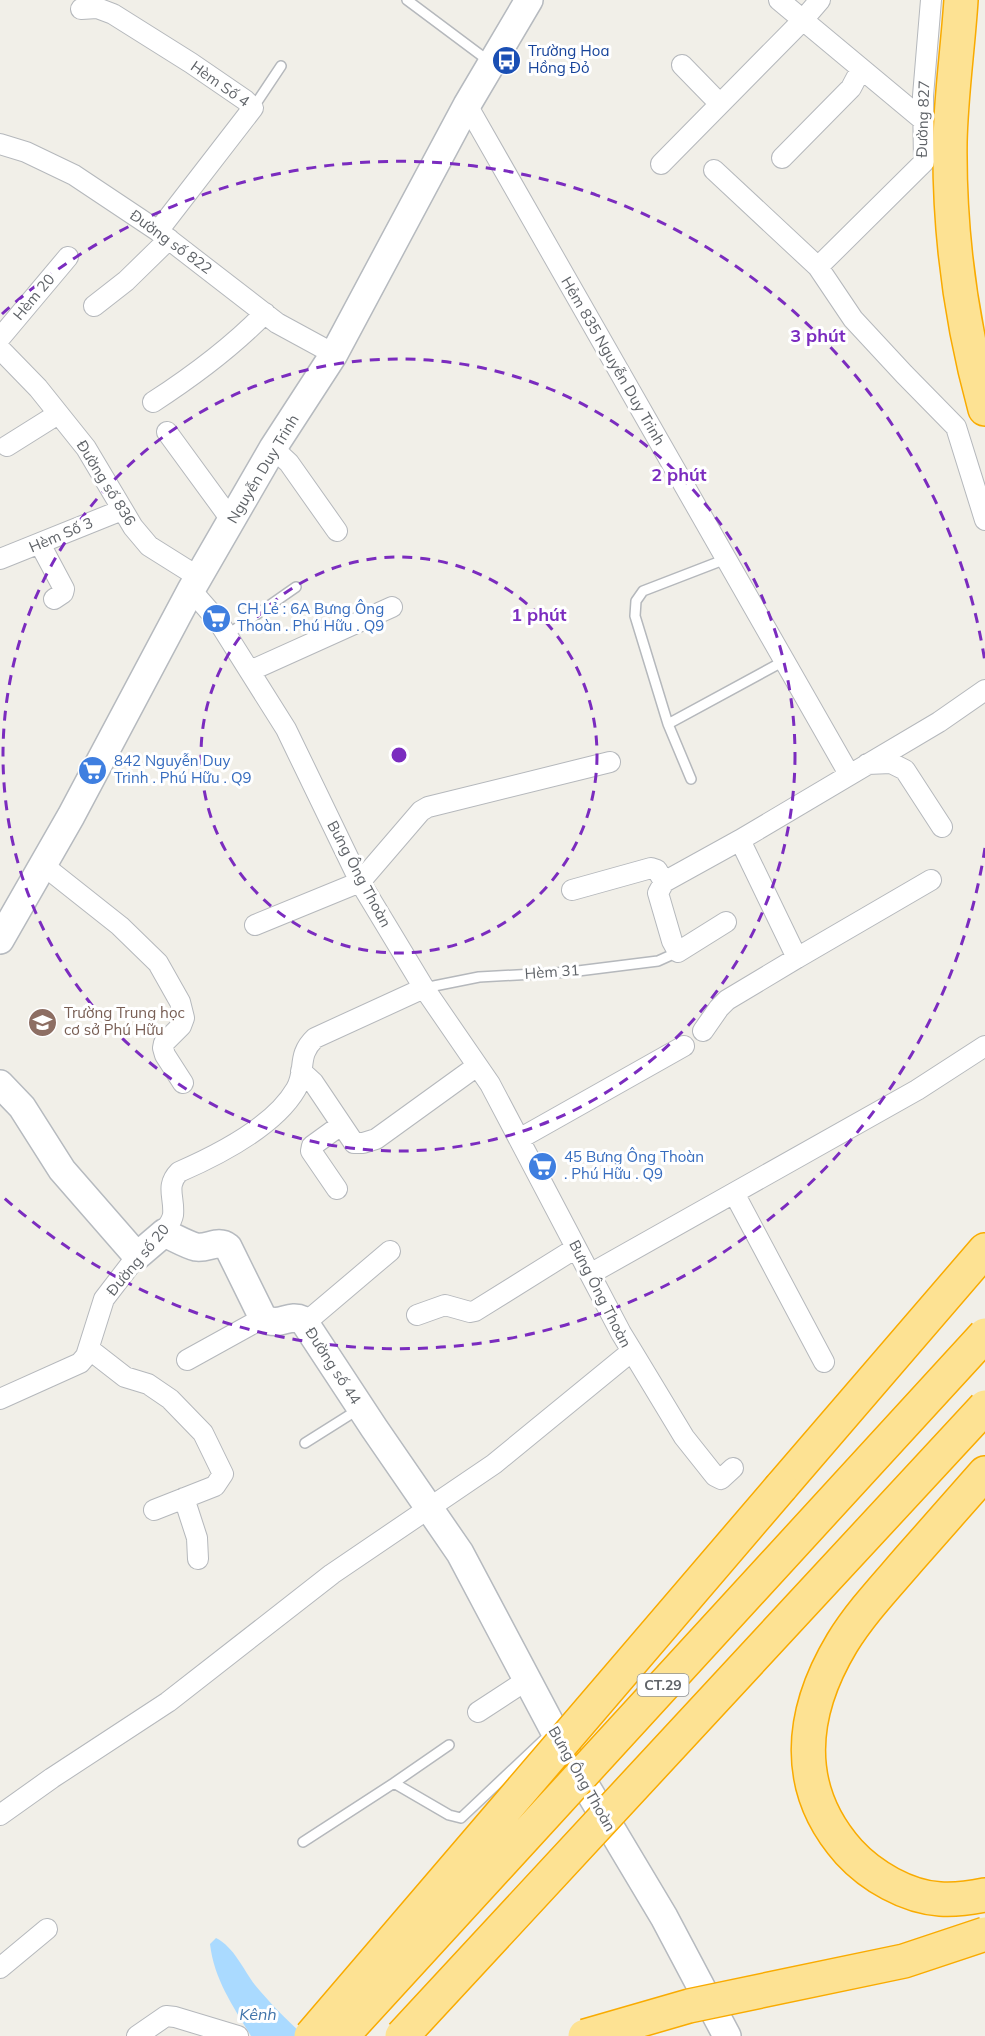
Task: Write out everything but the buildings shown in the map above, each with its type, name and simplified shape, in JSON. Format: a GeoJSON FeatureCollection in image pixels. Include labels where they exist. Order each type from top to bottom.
{"type":"FeatureCollection","features":[{"type":"Feature","properties":{"kind":"highway"},"geometry":{"type":"LineString","coordinates":[[961,0],[950,141],[954,240],[960,291],[985,409]]}},
{"type":"Feature","properties":{"kind":"highway"},"geometry":{"type":"LineString","coordinates":[[311,2036],[985,1250]]}},
{"type":"Feature","properties":{"kind":"highway","name":"CT.29"},"geometry":{"type":"LineString","coordinates":[[342,2036],[985,1335]]}},
{"type":"Feature","properties":{"kind":"highway","name":"CT.29"},"geometry":{"type":"LineString","coordinates":[[402,2036],[985,1407]]}},
{"type":"Feature","properties":{"kind":"highway"},"geometry":{"type":"LineString","coordinates":[[985,1473],[861,1616],[843,1642],[826,1674],[813,1713],[808,1752],[811,1784],[822,1814],[840,1841],[860,1864],[885,1881],[912,1893],[939,1899],[985,1895]]}},
{"type":"Feature","properties":{"kind":"highway"},"geometry":{"type":"LineString","coordinates":[[585,2036],[689,2006],[904,1961],[985,1934]]}},
{"type":"Feature","properties":{"kind":"street","name":"Nguyễn Duy Trinh"},"geometry":{"type":"LineString","coordinates":[[0,940],[195,584],[273,448],[334,354],[466,105],[529,0]]}},
{"type":"Feature","properties":{"kind":"street"},"geometry":{"type":"LineString","coordinates":[[779,0],[923,120]]}},
{"type":"Feature","properties":{"kind":"street"},"geometry":{"type":"LineString","coordinates":[[661,164],[820,0]]}},
{"type":"Feature","properties":{"kind":"street","name":"Đường 827"},"geometry":{"type":"LineString","coordinates":[[818,267],[924,162],[923,96],[931,0]]}},
{"type":"Feature","properties":{"kind":"street","name":"Hèm Số 4"},"geometry":{"type":"LineString","coordinates":[[81,9],[97,8],[112,14],[191,63],[253,108],[164,235],[126,281],[94,306]]}},
{"type":"Feature","properties":{"kind":"street"},"geometry":{"type":"LineString","coordinates":[[682,65],[720,104]]}},
{"type":"Feature","properties":{"kind":"street"},"geometry":{"type":"LineString","coordinates":[[782,158],[851,88],[861,69]]}},
{"type":"Feature","properties":{"kind":"street","name":"Hẻm 835 Nguyễn Duy Trinh"},"geometry":{"type":"LineString","coordinates":[[466,105],[849,774]]}},
{"type":"Feature","properties":{"kind":"street","name":"Đường số 822"},"geometry":{"type":"LineString","coordinates":[[0,144],[26,152],[74,175],[164,235],[277,323],[334,354]]}},
{"type":"Feature","properties":{"kind":"street"},"geometry":{"type":"LineString","coordinates":[[714,170],[818,267],[853,319],[956,427],[985,520]]}},
{"type":"Feature","properties":{"kind":"street","name":"Hèm 20"},"geometry":{"type":"LineString","coordinates":[[0,338],[68,256]]}},
{"type":"Feature","properties":{"kind":"street"},"geometry":{"type":"LineString","coordinates":[[153,402],[226,349],[246,333],[265,313]]}},
{"type":"Feature","properties":{"kind":"street","name":"Đường số 836"},"geometry":{"type":"LineString","coordinates":[[0,349],[38,387],[86,448],[133,528],[149,546],[195,584]]}},
{"type":"Feature","properties":{"kind":"street"},"geometry":{"type":"LineString","coordinates":[[7,446],[58,414]]}},
{"type":"Feature","properties":{"kind":"street"},"geometry":{"type":"LineString","coordinates":[[167,432],[232,521]]}},
{"type":"Feature","properties":{"kind":"street"},"geometry":{"type":"LineString","coordinates":[[273,448],[289,463],[337,531]]}},
{"type":"Feature","properties":{"kind":"street","name":"Hèm Số 3"},"geometry":{"type":"LineString","coordinates":[[0,559],[122,510]]}},
{"type":"Feature","properties":{"kind":"street"},"geometry":{"type":"LineString","coordinates":[[40,544],[64,589],[54,599]]}},
{"type":"Feature","properties":{"kind":"street","name":"Bưng Ông Thoàn"},"geometry":{"type":"LineString","coordinates":[[195,584],[286,729],[360,882],[424,988],[490,1084],[632,1351],[494,1464],[431,1509],[460,1553],[554,1730],[664,1917],[727,2036]]}},
{"type":"Feature","properties":{"kind":"street"},"geometry":{"type":"LineString","coordinates":[[250,671],[392,607]]}},
{"type":"Feature","properties":{"kind":"street"},"geometry":{"type":"LineString","coordinates":[[726,922],[678,952],[672,941],[658,893],[664,882],[740,840],[939,722],[985,690]]}},
{"type":"Feature","properties":{"kind":"street"},"geometry":{"type":"LineString","coordinates":[[255,925],[360,882],[428,807],[610,762]]}},
{"type":"Feature","properties":{"kind":"street"},"geometry":{"type":"LineString","coordinates":[[867,764],[891,763],[905,770],[942,827]]}},
{"type":"Feature","properties":{"kind":"street"},"geometry":{"type":"LineString","coordinates":[[740,840],[797,958]]}},
{"type":"Feature","properties":{"kind":"street"},"geometry":{"type":"LineString","coordinates":[[43,865],[120,926],[158,963],[180,1002],[184,1018],[181,1026],[163,1048],[183,1083]]}},
{"type":"Feature","properties":{"kind":"street"},"geometry":{"type":"LineString","coordinates":[[572,890],[651,868],[657,870],[664,882]]}},
{"type":"Feature","properties":{"kind":"street"},"geometry":{"type":"LineString","coordinates":[[704,1031],[727,999],[931,880]]}},
{"type":"Feature","properties":{"kind":"street","name":"Đường số 20"},"geometry":{"type":"LineString","coordinates":[[89,1349],[104,1299],[137,1256],[164,1233],[173,1214],[170,1186],[173,1178],[179,1172],[223,1151],[276,1116],[300,1082],[304,1051],[315,1038],[424,988]]}},
{"type":"Feature","properties":{"kind":"street"},"geometry":{"type":"LineString","coordinates":[[519,1139],[684,1046]]}},
{"type":"Feature","properties":{"kind":"street"},"geometry":{"type":"LineString","coordinates":[[590,1274],[917,1090],[985,1046]]}},
{"type":"Feature","properties":{"kind":"street"},"geometry":{"type":"LineString","coordinates":[[301,1071],[313,1082],[354,1143],[363,1143],[376,1139],[477,1066]]}},
{"type":"Feature","properties":{"kind":"street"},"geometry":{"type":"LineString","coordinates":[[0,1084],[22,1107],[62,1170],[137,1256]]}},
{"type":"Feature","properties":{"kind":"street"},"geometry":{"type":"LineString","coordinates":[[337,1189],[311,1151],[312,1146],[341,1125]]}},
{"type":"Feature","properties":{"kind":"street"},"geometry":{"type":"LineString","coordinates":[[734,1193],[824,1362]]}},
{"type":"Feature","properties":{"kind":"street"},"geometry":{"type":"LineString","coordinates":[[164,1233],[198,1247],[219,1243],[228,1247],[263,1318],[187,1360]]}},
{"type":"Feature","properties":{"kind":"street"},"geometry":{"type":"LineString","coordinates":[[417,1315],[445,1305],[470,1312],[475,1311],[576,1248]]}},
{"type":"Feature","properties":{"kind":"street"},"geometry":{"type":"LineString","coordinates":[[305,1323],[390,1251]]}},
{"type":"Feature","properties":{"kind":"street","name":"Đường số 44"},"geometry":{"type":"LineString","coordinates":[[263,1318],[269,1322],[278,1323],[295,1317],[305,1323],[431,1509]]}},
{"type":"Feature","properties":{"kind":"street"},"geometry":{"type":"LineString","coordinates":[[0,1399],[80,1363],[89,1349],[124,1377],[159,1390],[203,1434],[223,1474],[215,1486],[154,1510]]}},
{"type":"Feature","properties":{"kind":"street"},"geometry":{"type":"LineString","coordinates":[[632,1351],[684,1437],[715,1476],[721,1479],[733,1468]]}},
{"type":"Feature","properties":{"kind":"street"},"geometry":{"type":"LineString","coordinates":[[184,1498],[197,1538],[198,1559]]}},
{"type":"Feature","properties":{"kind":"street"},"geometry":{"type":"LineString","coordinates":[[0,1815],[168,1702],[332,1574],[431,1509]]}},
{"type":"Feature","properties":{"kind":"street"},"geometry":{"type":"LineString","coordinates":[[478,1712],[527,1680]]}},
{"type":"Feature","properties":{"kind":"street"},"geometry":{"type":"LineString","coordinates":[[0,1968],[47,1929]]}},
{"type":"Feature","properties":{"kind":"street"},"geometry":{"type":"LineString","coordinates":[[137,2036],[166,2016],[238,2036]]}},
{"type":"Feature","properties":{"kind":"lane"},"geometry":{"type":"LineString","coordinates":[[407,0],[492,63]]}},
{"type":"Feature","properties":{"kind":"lane"},"geometry":{"type":"LineString","coordinates":[[253,108],[281,66]]}},
{"type":"Feature","properties":{"kind":"lane"},"geometry":{"type":"LineString","coordinates":[[691,779],[668,724],[635,616],[636,602],[643,591],[726,559]]}},
{"type":"Feature","properties":{"kind":"lane"},"geometry":{"type":"LineString","coordinates":[[227,635],[297,587]]}},
{"type":"Feature","properties":{"kind":"lane"},"geometry":{"type":"LineString","coordinates":[[668,724],[784,661]]}},
{"type":"Feature","properties":{"kind":"lane","name":"Hèm 31"},"geometry":{"type":"LineString","coordinates":[[424,988],[479,977],[570,972],[658,961],[678,952]]}},
{"type":"Feature","properties":{"kind":"lane"},"geometry":{"type":"LineString","coordinates":[[305,1443],[361,1408]]}},
{"type":"Feature","properties":{"kind":"lane"},"geometry":{"type":"LineString","coordinates":[[394,1783],[449,1815],[461,1818],[554,1730]]}},
{"type":"Feature","properties":{"kind":"lane"},"geometry":{"type":"LineString","coordinates":[[303,1842],[449,1745]]}},
{"type":"Feature","properties":{"kind":"water","name":"Kênh"},"geometry":{"type":"Polygon","coordinates":[[[216,1938],[228,1947],[255,1985],[305,2036],[251,2036],[220,1981],[210,1944],[216,1938]]]}},
{"type":"Feature","properties":{"kind":"place","name":"Trường Hoa Hồng Đỏ"},"geometry":{"type":"Point","coordinates":[507,60]}},
{"type":"Feature","properties":{"kind":"place","name":"CH Lẻ : 6A Bưng Ông Thoàn . Phú Hữu . Q9"},"geometry":{"type":"Point","coordinates":[216,618]}},
{"type":"Feature","properties":{"kind":"place","name":"842 Nguyễn Duy Trinh . Phú Hữu . Q9"},"geometry":{"type":"Point","coordinates":[93,770]}},
{"type":"Feature","properties":{"kind":"place","name":"Trường Trung học cơ sở Phú Hữu"},"geometry":{"type":"Point","coordinates":[43,1022]}},
{"type":"Feature","properties":{"kind":"place","name":"45 Bưng Ông Thoàn . Phú Hữu . Q9"},"geometry":{"type":"Point","coordinates":[543,1166]}}]}
